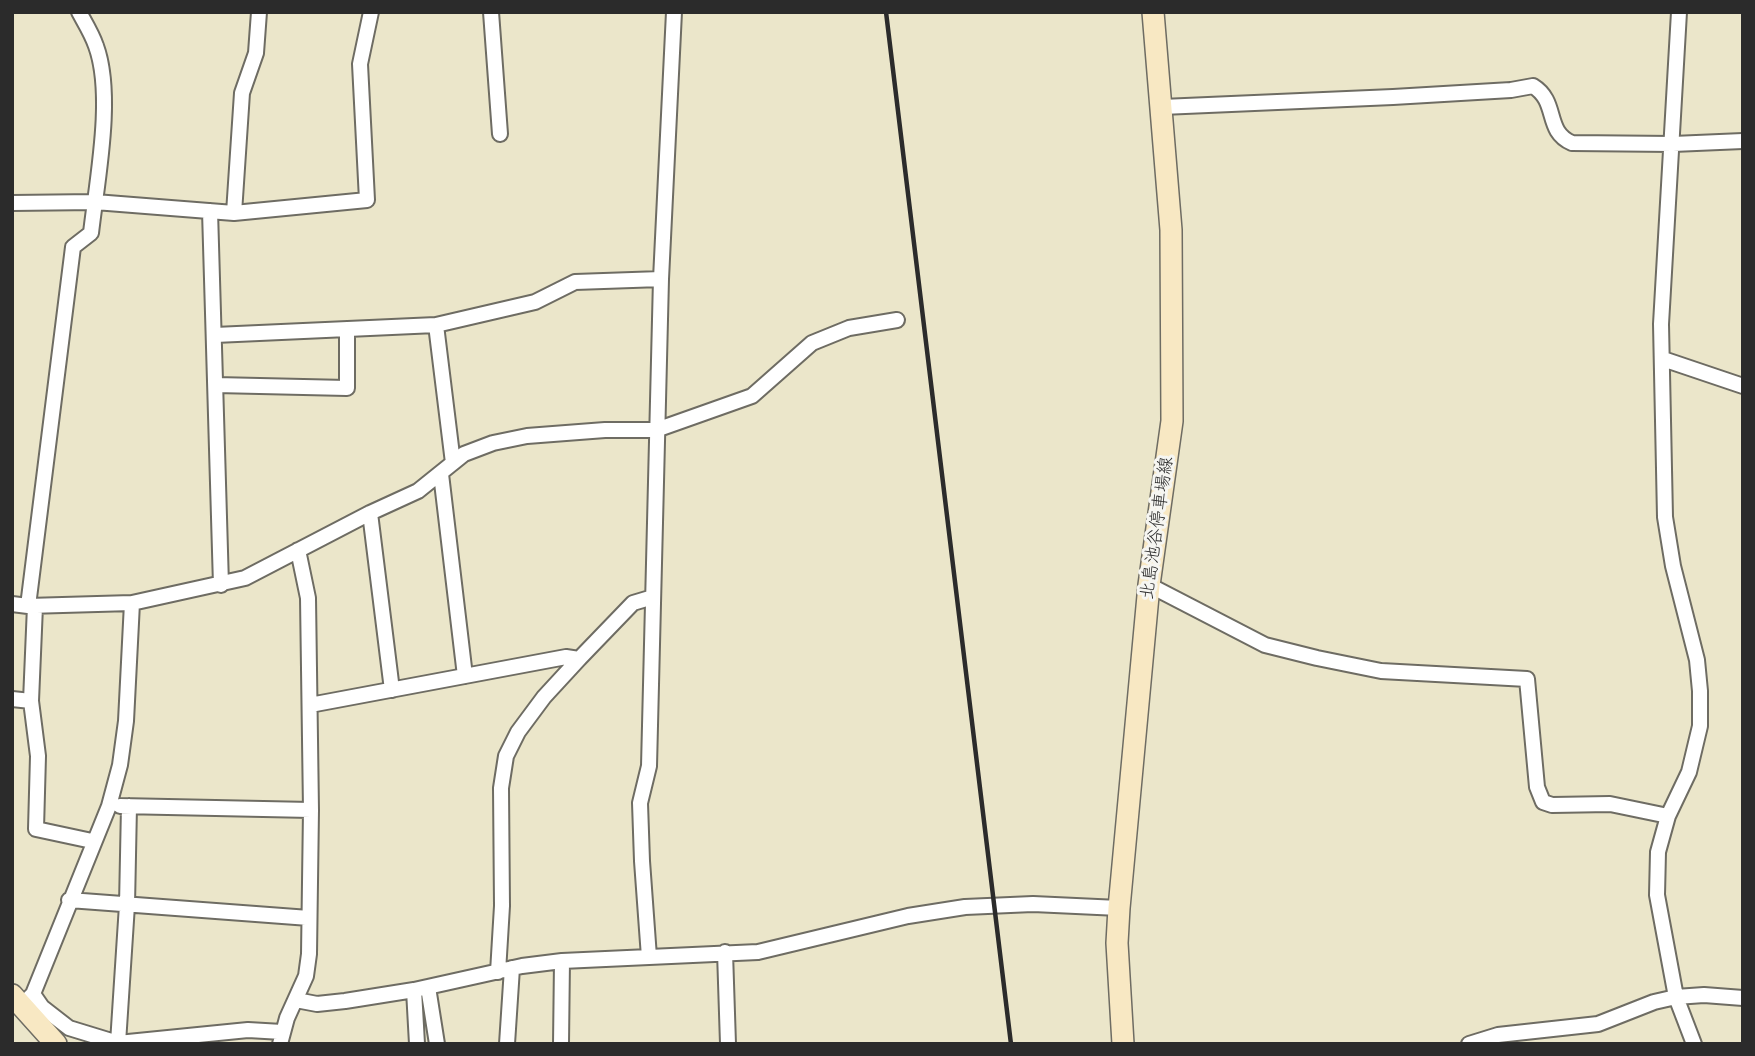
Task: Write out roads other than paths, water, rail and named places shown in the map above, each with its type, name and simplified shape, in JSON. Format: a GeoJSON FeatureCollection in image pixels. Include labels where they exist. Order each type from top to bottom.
{"type":"FeatureCollection","features":[{"type":"Feature","properties":{"kind":"main road","name":"北島池谷停車場線"},"geometry":{"type":"LineString","coordinates":[[1123,1044],[1118,956],[1119,908],[1149,585],[1172,421],[1171,230],[1153,12]]}},
{"type":"Feature","properties":{"kind":"main road"},"geometry":{"type":"LineString","coordinates":[[22,998],[56,1044]]}},
{"type":"Feature","properties":{"kind":"street"},"geometry":{"type":"LineString","coordinates":[[79,12],[96,46],[103,77],[102,116],[91,233],[73,247],[31,606],[31,701],[38,756],[36,829],[92,841]]}},
{"type":"Feature","properties":{"kind":"street"},"geometry":{"type":"LineString","coordinates":[[234,213],[242,93],[256,53],[259,12]]}},
{"type":"Feature","properties":{"kind":"street"},"geometry":{"type":"LineString","coordinates":[[12,202],[94,202],[234,213],[367,200],[360,64],[371,12]]}},
{"type":"Feature","properties":{"kind":"street"},"geometry":{"type":"LineString","coordinates":[[491,12],[500,134]]}},
{"type":"Feature","properties":{"kind":"street"},"geometry":{"type":"LineString","coordinates":[[649,957],[640,803],[649,766],[661,279],[674,12]]}},
{"type":"Feature","properties":{"kind":"street"},"geometry":{"type":"LineString","coordinates":[[1679,12],[1661,324],[1665,517],[1673,566],[1697,660],[1700,726],[1689,772],[1668,816],[1658,852],[1657,895],[1676,997],[1694,1044]]}},
{"type":"Feature","properties":{"kind":"street"},"geometry":{"type":"LineString","coordinates":[[1162,107],[1419,96],[1533,86],[1542,92],[1549,102],[1555,128],[1562,139],[1572,143],[1673,144],[1743,141]]}},
{"type":"Feature","properties":{"kind":"street"},"geometry":{"type":"LineString","coordinates":[[210,211],[222,585]]}},
{"type":"Feature","properties":{"kind":"street"},"geometry":{"type":"LineString","coordinates":[[215,335],[436,325],[535,302],[575,282],[661,279]]}},
{"type":"Feature","properties":{"kind":"street"},"geometry":{"type":"LineString","coordinates":[[12,604],[31,606],[132,603],[245,578],[418,491],[464,454],[493,443],[527,436],[605,430],[656,430],[752,396],[812,343],[849,328],[897,320]]}},
{"type":"Feature","properties":{"kind":"street"},"geometry":{"type":"LineString","coordinates":[[436,325],[453,463]]}},
{"type":"Feature","properties":{"kind":"street"},"geometry":{"type":"LineString","coordinates":[[216,385],[347,388],[347,329]]}},
{"type":"Feature","properties":{"kind":"street"},"geometry":{"type":"LineString","coordinates":[[1663,359],[1743,386]]}},
{"type":"Feature","properties":{"kind":"street"},"geometry":{"type":"LineString","coordinates":[[441,474],[465,676]]}},
{"type":"Feature","properties":{"kind":"street"},"geometry":{"type":"LineString","coordinates":[[370,513],[392,690]]}},
{"type":"Feature","properties":{"kind":"street"},"geometry":{"type":"LineString","coordinates":[[132,603],[126,721],[120,765],[108,806],[69,900],[22,998],[42,1007],[69,1028],[118,1043],[248,1030],[281,1038],[306,976],[309,954],[311,810],[308,598],[298,550]]}},
{"type":"Feature","properties":{"kind":"street"},"geometry":{"type":"LineString","coordinates":[[1149,585],[1265,645],[1304,655],[1381,671],[1527,679],[1537,787],[1543,802],[1552,805],[1610,804],[1668,816]]}},
{"type":"Feature","properties":{"kind":"street"},"geometry":{"type":"LineString","coordinates":[[506,1044],[501,788],[506,756],[518,732],[544,697],[579,659],[633,603],[653,597]]}},
{"type":"Feature","properties":{"kind":"street"},"geometry":{"type":"LineString","coordinates":[[310,705],[566,657],[579,659]]}},
{"type":"Feature","properties":{"kind":"street"},"geometry":{"type":"LineString","coordinates":[[12,699],[31,701]]}},
{"type":"Feature","properties":{"kind":"street"},"geometry":{"type":"LineString","coordinates":[[108,806],[311,810]]}},
{"type":"Feature","properties":{"kind":"street"},"geometry":{"type":"LineString","coordinates":[[118,1043],[127,905],[129,806]]}},
{"type":"Feature","properties":{"kind":"street"},"geometry":{"type":"LineString","coordinates":[[69,900],[309,918]]}},
{"type":"Feature","properties":{"kind":"street"},"geometry":{"type":"LineString","coordinates":[[296,1000],[317,1004],[421,988],[562,961],[758,952],[908,916],[965,907],[1033,904],[1119,908]]}},
{"type":"Feature","properties":{"kind":"street"},"geometry":{"type":"LineString","coordinates":[[725,952],[728,1044]]}},
{"type":"Feature","properties":{"kind":"street"},"geometry":{"type":"LineString","coordinates":[[561,1044],[562,961]]}},
{"type":"Feature","properties":{"kind":"street"},"geometry":{"type":"LineString","coordinates":[[417,1044],[421,988]]}},
{"type":"Feature","properties":{"kind":"street"},"geometry":{"type":"LineString","coordinates":[[421,988],[437,1044]]}},
{"type":"Feature","properties":{"kind":"street"},"geometry":{"type":"LineString","coordinates":[[1469,1044],[1498,1035],[1598,1024],[1654,1002],[1676,997],[1704,995],[1743,998]]}},
{"type":"Feature","properties":{"kind":"railway"},"geometry":{"type":"LineString","coordinates":[[886,12],[1011,1044]]}}]}
